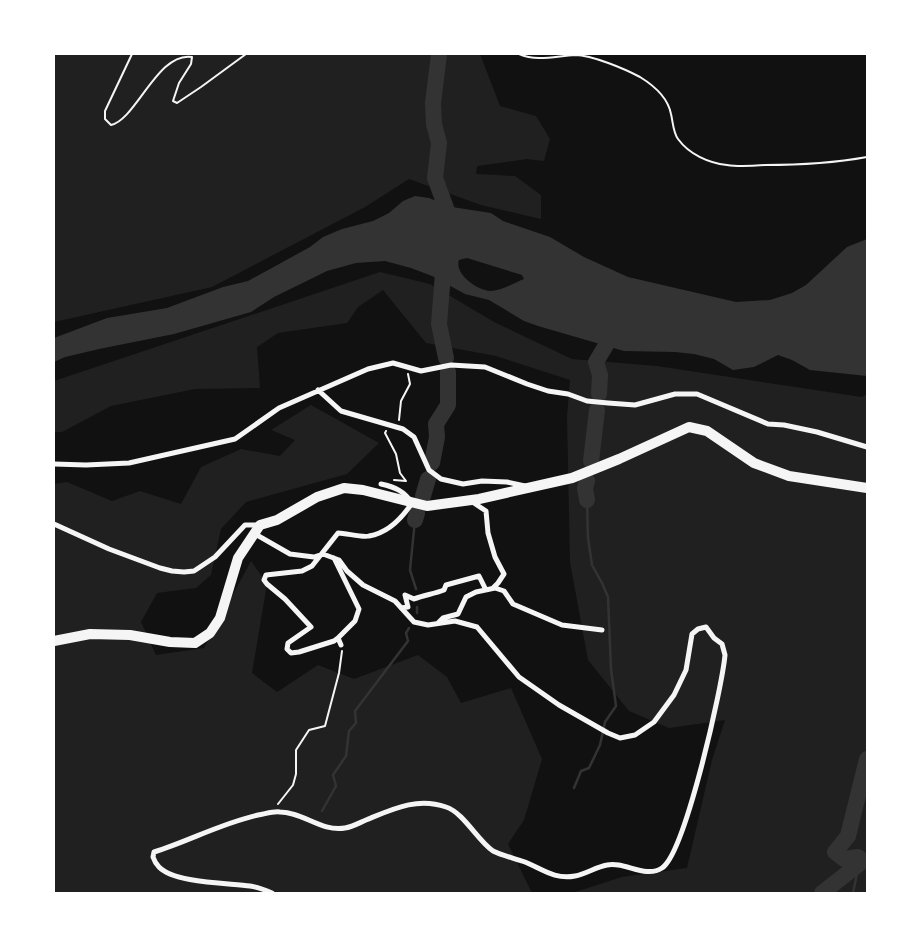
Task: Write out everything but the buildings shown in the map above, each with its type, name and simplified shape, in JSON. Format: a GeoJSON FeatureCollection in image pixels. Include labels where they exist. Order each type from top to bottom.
{"type":"FeatureCollection","features":[{"type":"Feature","properties":{"kind":"highway"},"geometry":{"type":"LineString","coordinates":[[54,641],[90,634],[130,635],[170,642],[195,643],[210,633],[220,618],[238,558],[257,529],[317,497],[344,488],[363,490],[427,506],[471,500],[572,478],[690,427],[707,431],[754,463],[789,476],[867,488]]}},
{"type":"Feature","properties":{"kind":"street"},"geometry":{"type":"LineString","coordinates":[[54,464],[129,463],[235,439],[279,408],[368,369],[393,363],[421,371],[451,365],[485,367],[527,384],[568,394],[587,401],[635,405],[675,394],[697,394],[768,424],[784,425],[816,432],[867,447]]}},
{"type":"Feature","properties":{"kind":"street"},"geometry":{"type":"LineString","coordinates":[[318,390],[341,411],[403,429],[414,437],[429,470],[441,479],[462,484],[482,481],[506,482],[532,488]]}},
{"type":"Feature","properties":{"kind":"street"},"geometry":{"type":"LineString","coordinates":[[334,558],[359,610],[355,621],[338,638],[299,652],[291,652],[287,648],[288,643],[310,627],[286,599],[266,584],[264,580],[266,575],[302,571],[312,566],[338,533],[368,537],[385,531],[403,516],[412,503],[405,493],[392,486],[381,484]]}},
{"type":"Feature","properties":{"kind":"street"},"geometry":{"type":"LineString","coordinates":[[471,500],[486,511],[488,534],[495,558],[504,574],[493,588]]}},
{"type":"Feature","properties":{"kind":"street"},"geometry":{"type":"LineString","coordinates":[[54,524],[109,549],[172,572],[194,571],[215,556],[245,525],[257,529],[290,554],[314,557],[323,554],[334,558],[339,560],[347,571],[363,585],[395,601],[414,622],[428,625],[455,621],[477,627],[518,677],[559,705],[620,738],[635,735],[654,722],[674,695],[686,670],[692,634],[698,629],[706,627],[714,638],[720,641],[724,650],[724,661],[707,743],[685,825],[673,854],[663,868],[654,871],[641,871],[612,864],[575,876],[558,876],[493,851],[486,846],[462,818],[448,808],[425,802],[397,807],[348,827],[335,829],[314,823],[293,812],[278,811],[245,818],[154,852],[153,857],[157,866],[186,879],[250,886],[272,893]]}},
{"type":"Feature","properties":{"kind":"street"},"geometry":{"type":"LineString","coordinates":[[401,608],[408,607],[405,595],[414,599],[425,594],[433,594],[444,590],[446,585],[479,576],[486,590]]}},
{"type":"Feature","properties":{"kind":"street"},"geometry":{"type":"LineString","coordinates":[[437,624],[443,618],[458,614],[466,597],[476,592],[495,588],[504,591],[513,604],[562,625],[602,630]]}},
{"type":"Feature","properties":{"kind":"street"},"geometry":{"type":"LineString","coordinates":[[338,638],[341,645]]}},
{"type":"Feature","properties":{"kind":"path"},"geometry":{"type":"LineString","coordinates":[[132,54],[106,111],[105,119],[111,126],[116,124],[133,107],[148,85],[175,60],[186,56],[192,57],[191,64],[179,83],[173,101],[177,103],[246,54]]}},
{"type":"Feature","properties":{"kind":"path"},"geometry":{"type":"LineString","coordinates":[[519,54],[525,57],[542,58],[576,55],[640,77],[666,101],[671,111],[676,136],[683,146],[691,153],[726,165],[784,165],[867,157]]}},
{"type":"Feature","properties":{"kind":"path"},"geometry":{"type":"LineString","coordinates":[[286,812],[276,807],[293,785],[296,774],[296,750],[308,730],[325,726],[343,653],[341,645]]}},
{"type":"Feature","properties":{"kind":"shaded area"},"geometry":{"type":"Polygon","coordinates":[[[54,54],[480,54],[500,106],[536,116],[550,139],[544,161],[527,159],[477,166],[476,174],[515,176],[541,195],[541,219],[481,205],[409,179],[365,207],[212,287],[54,322],[54,54]]]}},
{"type":"Feature","properties":{"kind":"shaded area"},"geometry":{"type":"Polygon","coordinates":[[[415,196],[429,198],[452,207],[491,213],[503,221],[550,237],[584,257],[628,277],[736,302],[770,300],[792,293],[806,285],[847,247],[867,239],[867,376],[810,370],[778,355],[754,367],[733,370],[714,359],[694,354],[624,351],[524,321],[489,300],[465,294],[432,276],[385,261],[356,263],[327,271],[274,297],[251,312],[174,334],[99,349],[65,357],[54,362],[54,338],[107,318],[167,308],[223,287],[248,281],[310,247],[323,237],[342,229],[373,221],[389,213],[403,201],[415,196]],[[467,258],[459,260],[458,265],[463,276],[479,288],[490,291],[499,290],[524,279],[522,275],[467,258]]]}},
{"type":"Feature","properties":{"kind":"shaded area"},"geometry":{"type":"Polygon","coordinates":[[[380,272],[430,284],[494,322],[572,359],[657,366],[862,397],[867,394],[867,893],[572,893],[622,877],[687,868],[712,760],[725,720],[669,728],[629,711],[588,660],[570,562],[567,416],[570,380],[496,356],[426,343],[383,290],[358,307],[347,323],[278,333],[257,347],[260,388],[195,389],[111,406],[62,432],[54,432],[54,381],[380,272]]]}},
{"type":"Feature","properties":{"kind":"shaded area"},"geometry":{"type":"Polygon","coordinates":[[[311,405],[379,443],[347,474],[246,502],[221,529],[211,575],[196,588],[157,593],[141,622],[156,655],[204,648],[251,561],[267,584],[252,673],[277,692],[318,665],[354,679],[418,655],[447,677],[461,703],[511,688],[542,759],[524,820],[508,844],[532,893],[54,893],[54,484],[67,482],[112,501],[140,491],[181,504],[201,467],[241,449],[280,456],[295,440],[271,430],[311,405]]]}},
{"type":"Feature","properties":{"kind":"waterway"},"geometry":{"type":"LineString","coordinates":[[439,54],[433,103],[434,124],[439,143],[435,178],[452,224]]}},
{"type":"Feature","properties":{"kind":"waterway"},"geometry":{"type":"LineString","coordinates":[[444,261],[439,324],[446,358]]}},
{"type":"Feature","properties":{"kind":"waterway"},"geometry":{"type":"LineString","coordinates":[[599,394],[600,375],[596,362],[609,340],[606,330],[609,327]]}},
{"type":"Feature","properties":{"kind":"waterway"},"geometry":{"type":"LineString","coordinates":[[432,463],[437,437],[436,424],[448,405],[448,372]]}},
{"type":"Feature","properties":{"kind":"waterway"},"geometry":{"type":"LineString","coordinates":[[591,461],[597,410]]}},
{"type":"Feature","properties":{"kind":"waterway"},"geometry":{"type":"LineString","coordinates":[[423,496],[428,479]]}},
{"type":"Feature","properties":{"kind":"waterway"},"geometry":{"type":"LineString","coordinates":[[587,481],[585,488],[587,500]]}},
{"type":"Feature","properties":{"kind":"waterway"},"geometry":{"type":"LineString","coordinates":[[574,788],[581,771],[589,768],[600,745],[605,722],[616,706],[611,669],[608,597],[592,565],[588,538],[587,500]]}},
{"type":"Feature","properties":{"kind":"waterway"},"geometry":{"type":"LineString","coordinates":[[415,520],[417,513]]}},
{"type":"Feature","properties":{"kind":"waterway"},"geometry":{"type":"LineString","coordinates":[[415,520],[410,570],[416,589]]}},
{"type":"Feature","properties":{"kind":"waterway"},"geometry":{"type":"LineString","coordinates":[[417,607],[417,613]]}},
{"type":"Feature","properties":{"kind":"waterway"},"geometry":{"type":"LineString","coordinates":[[322,811],[336,786],[333,775],[346,756],[349,731],[356,723],[355,711],[408,641],[406,633],[409,628]]}},
{"type":"Feature","properties":{"kind":"waterway"},"geometry":{"type":"LineString","coordinates":[[822,893],[863,861],[858,857],[844,859],[835,852],[848,836],[867,759]]}},
{"type":"Feature","properties":{"kind":"waterway"},"geometry":{"type":"LineString","coordinates":[[853,893],[859,864]]}}]}
